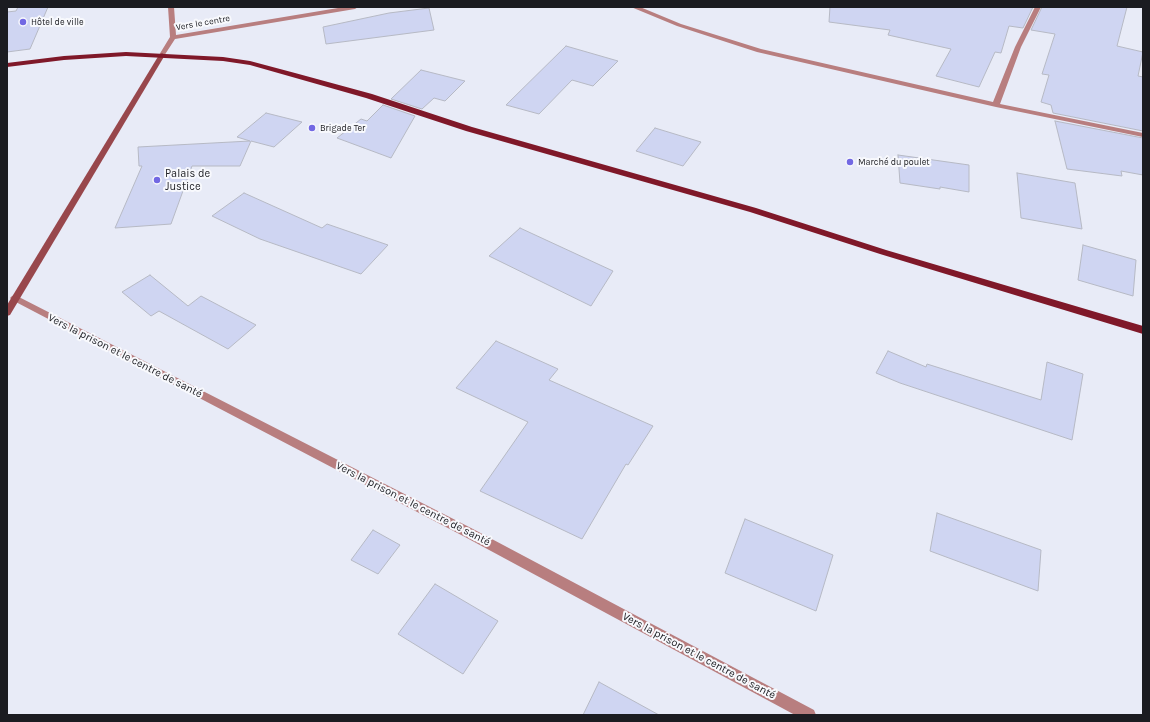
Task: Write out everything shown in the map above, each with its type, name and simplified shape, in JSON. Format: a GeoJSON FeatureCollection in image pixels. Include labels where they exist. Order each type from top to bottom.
{"type":"FeatureCollection","features":[{"type":"Feature","properties":{"kind":"main road"},"geometry":{"type":"LineString","coordinates":[[7,65],[80,57],[126,54],[162,55],[223,59],[293,74],[369,96],[469,129],[753,210],[891,254],[1143,330]]}},
{"type":"Feature","properties":{"kind":"street"},"geometry":{"type":"LineString","coordinates":[[7,312],[173,37],[171,7]]}},
{"type":"Feature","properties":{"kind":"street","name":"Vers le centre"},"geometry":{"type":"LineString","coordinates":[[173,37],[355,7]]}},
{"type":"Feature","properties":{"kind":"street"},"geometry":{"type":"LineString","coordinates":[[634,7],[679,25],[759,51],[996,105],[1143,135]]}},
{"type":"Feature","properties":{"kind":"street"},"geometry":{"type":"LineString","coordinates":[[996,105],[1018,47],[1038,7]]}},
{"type":"Feature","properties":{"kind":"street","name":"Vers la prison et le centre de santé"},"geometry":{"type":"LineString","coordinates":[[15,298],[469,533],[809,715]]}},
{"type":"Feature","properties":{"kind":"building"},"geometry":{"type":"Polygon","coordinates":[[[18,7],[48,7],[30,49],[7,52],[7,12],[16,11],[18,7]]]}},
{"type":"Feature","properties":{"kind":"building"},"geometry":{"type":"Polygon","coordinates":[[[830,7],[1033,7],[1023,28],[1009,26],[1001,53],[995,52],[979,87],[936,76],[951,49],[888,35],[890,30],[829,22],[830,7]]]}},
{"type":"Feature","properties":{"kind":"building"},"geometry":{"type":"Polygon","coordinates":[[[1042,7],[1127,7],[1117,46],[1143,52],[1138,76],[1143,77],[1143,131],[1053,113],[1051,105],[1041,102],[1049,75],[1042,74],[1055,34],[1031,30],[1042,7]]]}},
{"type":"Feature","properties":{"kind":"building"},"geometry":{"type":"Polygon","coordinates":[[[429,8],[434,30],[326,44],[323,27],[389,13],[429,8]]]}},
{"type":"Feature","properties":{"kind":"building"},"geometry":{"type":"Polygon","coordinates":[[[566,46],[618,61],[593,86],[572,80],[539,114],[506,105],[566,46]]]}},
{"type":"Feature","properties":{"kind":"building"},"geometry":{"type":"Polygon","coordinates":[[[421,70],[465,81],[445,101],[434,98],[422,109],[391,99],[421,70]]]}},
{"type":"Feature","properties":{"kind":"building"},"geometry":{"type":"Polygon","coordinates":[[[383,105],[415,116],[391,158],[337,138],[361,119],[367,121],[383,105]]]}},
{"type":"Feature","properties":{"kind":"building"},"geometry":{"type":"Polygon","coordinates":[[[266,113],[302,122],[274,147],[251,141],[240,166],[192,166],[171,224],[115,228],[142,166],[139,166],[138,147],[250,141],[237,137],[266,113]]]}},
{"type":"Feature","properties":{"kind":"building"},"geometry":{"type":"Polygon","coordinates":[[[1055,121],[1143,138],[1143,175],[1121,171],[1122,176],[1067,169],[1055,121]]]}},
{"type":"Feature","properties":{"kind":"building"},"geometry":{"type":"Polygon","coordinates":[[[655,128],[701,142],[683,166],[636,151],[655,128]]]}},
{"type":"Feature","properties":{"kind":"building"},"geometry":{"type":"Polygon","coordinates":[[[898,155],[969,165],[969,192],[940,187],[940,189],[900,183],[898,155]]]}},
{"type":"Feature","properties":{"kind":"building"},"geometry":{"type":"Polygon","coordinates":[[[1017,173],[1075,183],[1082,229],[1021,218],[1017,173]]]}},
{"type":"Feature","properties":{"kind":"building"},"geometry":{"type":"Polygon","coordinates":[[[244,193],[322,228],[327,224],[388,245],[361,274],[260,239],[212,216],[244,193]]]}},
{"type":"Feature","properties":{"kind":"building"},"geometry":{"type":"Polygon","coordinates":[[[520,228],[613,271],[591,306],[489,256],[520,228]]]}},
{"type":"Feature","properties":{"kind":"building"},"geometry":{"type":"Polygon","coordinates":[[[1083,245],[1136,260],[1133,296],[1078,280],[1083,245]]]}},
{"type":"Feature","properties":{"kind":"building"},"geometry":{"type":"Polygon","coordinates":[[[150,275],[188,306],[201,296],[256,325],[228,349],[159,311],[151,316],[122,292],[150,275]]]}},
{"type":"Feature","properties":{"kind":"building"},"geometry":{"type":"Polygon","coordinates":[[[496,341],[558,369],[549,380],[653,426],[628,465],[626,464],[582,539],[480,491],[528,422],[456,388],[496,341]]]}},
{"type":"Feature","properties":{"kind":"building"},"geometry":{"type":"Polygon","coordinates":[[[888,351],[926,367],[927,364],[1041,400],[1047,362],[1083,374],[1072,440],[900,383],[876,373],[888,351]]]}},
{"type":"Feature","properties":{"kind":"building"},"geometry":{"type":"Polygon","coordinates":[[[937,513],[1041,550],[1038,591],[930,551],[937,513]]]}},
{"type":"Feature","properties":{"kind":"building"},"geometry":{"type":"Polygon","coordinates":[[[745,519],[833,555],[816,611],[725,573],[745,519]]]}},
{"type":"Feature","properties":{"kind":"building"},"geometry":{"type":"Polygon","coordinates":[[[373,530],[400,545],[378,574],[351,560],[373,530]]]}},
{"type":"Feature","properties":{"kind":"building"},"geometry":{"type":"Polygon","coordinates":[[[435,584],[498,621],[463,674],[398,634],[435,584]]]}},
{"type":"Feature","properties":{"kind":"building"},"geometry":{"type":"Polygon","coordinates":[[[599,682],[659,715],[583,715],[599,682]]]}},
{"type":"Feature","properties":{"kind":"place","name":"Hôtel de ville"},"geometry":{"type":"Point","coordinates":[23,22]}},
{"type":"Feature","properties":{"kind":"place","name":"Brigade Ter"},"geometry":{"type":"Point","coordinates":[312,128]}},
{"type":"Feature","properties":{"kind":"place","name":"Marché du poulet"},"geometry":{"type":"Point","coordinates":[850,162]}},
{"type":"Feature","properties":{"kind":"place","name":"Palais de Justice"},"geometry":{"type":"Point","coordinates":[157,180]}}]}
